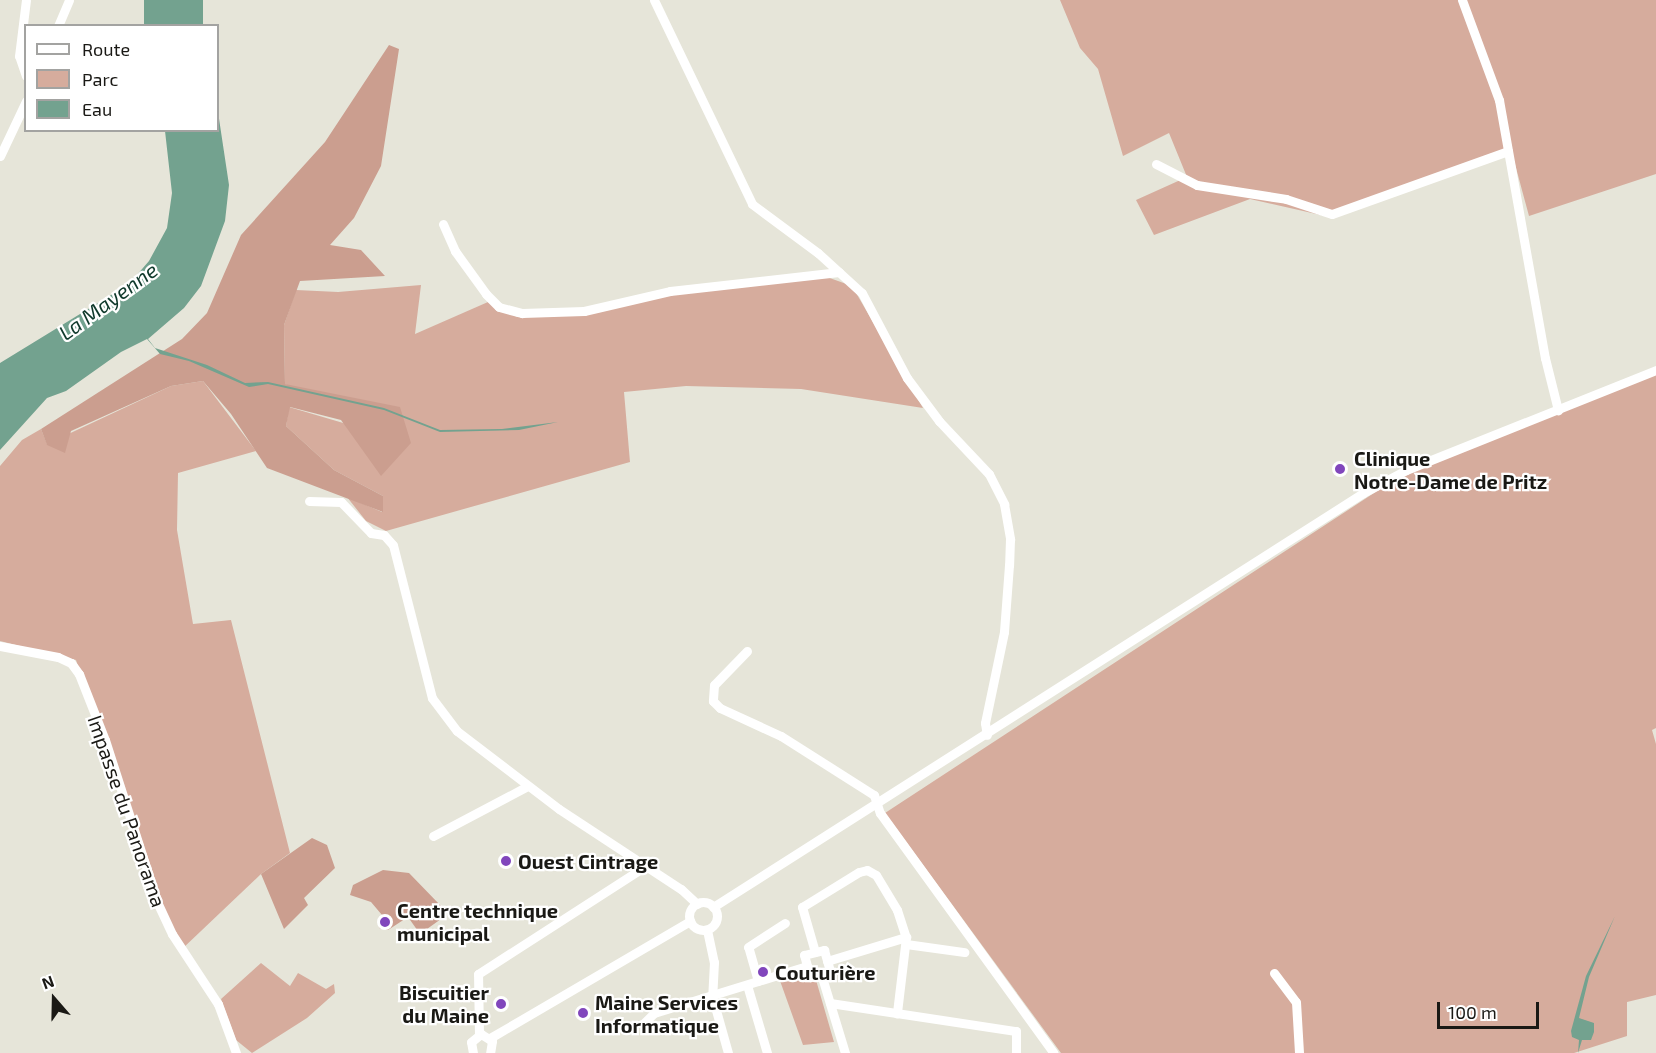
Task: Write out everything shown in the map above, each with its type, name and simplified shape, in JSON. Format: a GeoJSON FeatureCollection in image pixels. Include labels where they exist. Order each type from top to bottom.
{"type":"FeatureCollection","features":[{"type":"Feature","properties":{"kind":"street"},"geometry":{"type":"LineString","coordinates":[[24,70],[19,56],[26,0]]}},
{"type":"Feature","properties":{"kind":"street"},"geometry":{"type":"LineString","coordinates":[[59,24],[69,0]]}},
{"type":"Feature","properties":{"kind":"street"},"geometry":{"type":"LineString","coordinates":[[654,0],[752,204],[839,272],[862,293],[907,378],[939,421],[989,474],[1004,504],[1010,539],[1009,565],[1004,632],[985,723],[987,735]]}},
{"type":"Feature","properties":{"kind":"street"},"geometry":{"type":"LineString","coordinates":[[1462,0],[1490,71],[1508,152],[1545,357],[1558,410]]}},
{"type":"Feature","properties":{"kind":"street"},"geometry":{"type":"LineString","coordinates":[[0,156],[24,105]]}},
{"type":"Feature","properties":{"kind":"street"},"geometry":{"type":"LineString","coordinates":[[1156,164],[1197,185],[1286,199],[1332,214],[1508,152]]}},
{"type":"Feature","properties":{"kind":"street"},"geometry":{"type":"LineString","coordinates":[[443,224],[455,251],[486,294],[499,307],[522,313],[584,311],[670,291],[839,272]]}},
{"type":"Feature","properties":{"kind":"street"},"geometry":{"type":"LineString","coordinates":[[309,501],[341,502],[370,532],[384,536],[393,545],[432,698],[457,731],[528,786],[697,904],[713,907],[987,735],[1363,493],[1406,470],[1656,370]]}},
{"type":"Feature","properties":{"kind":"street","name":"Impasse du Panorama"},"geometry":{"type":"LineString","coordinates":[[0,646],[58,657],[71,663],[79,674],[105,740],[158,904],[172,934],[218,1004],[236,1053]]}},
{"type":"Feature","properties":{"kind":"street"},"geometry":{"type":"LineString","coordinates":[[747,651],[714,686],[713,701],[720,708],[781,736],[874,795],[880,813],[1054,1053]]}},
{"type":"Feature","properties":{"kind":"street"},"geometry":{"type":"LineString","coordinates":[[433,836],[528,786]]}},
{"type":"Feature","properties":{"kind":"street"},"geometry":{"type":"LineString","coordinates":[[471,1052],[471,1042],[478,1035],[478,974],[644,867]]}},
{"type":"Feature","properties":{"kind":"street"},"geometry":{"type":"LineString","coordinates":[[814,952],[802,907],[867,870],[876,875],[897,910],[906,940],[897,1013]]}},
{"type":"Feature","properties":{"kind":"street"},"geometry":{"type":"LineString","coordinates":[[697,904],[690,913],[690,921],[699,929],[707,930]]}},
{"type":"Feature","properties":{"kind":"street"},"geometry":{"type":"LineString","coordinates":[[707,930],[717,920],[713,907]]}},
{"type":"Feature","properties":{"kind":"street"},"geometry":{"type":"LineString","coordinates":[[478,1035],[490,1038],[690,921]]}},
{"type":"Feature","properties":{"kind":"street"},"geometry":{"type":"LineString","coordinates":[[758,981],[748,948],[785,923]]}},
{"type":"Feature","properties":{"kind":"street"},"geometry":{"type":"LineString","coordinates":[[707,930],[714,962],[712,996],[729,1053]]}},
{"type":"Feature","properties":{"kind":"street"},"geometry":{"type":"LineString","coordinates":[[827,961],[906,940],[964,952]]}},
{"type":"Feature","properties":{"kind":"street"},"geometry":{"type":"LineString","coordinates":[[824,950],[827,961],[830,971],[810,977],[804,955],[824,950]]}},
{"type":"Feature","properties":{"kind":"street"},"geometry":{"type":"LineString","coordinates":[[643,1024],[654,1013],[807,966]]}},
{"type":"Feature","properties":{"kind":"street"},"geometry":{"type":"LineString","coordinates":[[1274,973],[1296,1002],[1299,1053]]}},
{"type":"Feature","properties":{"kind":"street"},"geometry":{"type":"LineString","coordinates":[[822,974],[845,1053]]}},
{"type":"Feature","properties":{"kind":"street"},"geometry":{"type":"LineString","coordinates":[[747,985],[767,1053]]}},
{"type":"Feature","properties":{"kind":"street"},"geometry":{"type":"LineString","coordinates":[[830,1003],[1016,1031],[1016,1053]]}},
{"type":"Feature","properties":{"kind":"street"},"geometry":{"type":"LineString","coordinates":[[490,1038],[490,1053]]}},
{"type":"Feature","properties":{"kind":"green space"},"geometry":{"type":"Polygon","coordinates":[[[1060,0],[1656,0],[1656,174],[1529,216],[1512,153],[1334,218],[1250,199],[1154,235],[1136,200],[1187,177],[1169,133],[1123,156],[1098,69],[1080,48],[1060,0]]]}},
{"type":"Feature","properties":{"kind":"green space"},"geometry":{"type":"Polygon","coordinates":[[[824,276],[852,286],[923,408],[801,389],[686,386],[624,392],[630,462],[386,531],[366,521],[347,497],[382,512],[383,496],[334,470],[286,426],[289,407],[411,443],[285,384],[284,325],[296,290],[338,292],[421,285],[415,334],[488,302],[517,317],[582,313],[687,291],[824,276]]]}},
{"type":"Feature","properties":{"kind":"green space"},"geometry":{"type":"Polygon","coordinates":[[[1656,370],[1656,728],[1652,730],[1656,744],[1656,995],[1627,1002],[1627,1036],[1574,1053],[1061,1053],[885,813],[1397,478],[1656,370]]]}},
{"type":"Feature","properties":{"kind":"green space"},"geometry":{"type":"Polygon","coordinates":[[[203,381],[256,451],[178,473],[177,530],[193,624],[231,620],[290,853],[261,874],[181,950],[131,828],[76,660],[0,641],[0,466],[22,440],[41,429],[47,444],[171,386],[203,381]]]}},
{"type":"Feature","properties":{"kind":"green space"},"geometry":{"type":"Polygon","coordinates":[[[261,963],[290,986],[298,973],[326,989],[334,984],[335,993],[307,1018],[252,1053],[236,1040],[221,999],[261,963]]]}},
{"type":"Feature","properties":{"kind":"green space"},"geometry":{"type":"Polygon","coordinates":[[[804,972],[808,981],[816,980],[834,1042],[803,1045],[779,978],[804,972]]]}},
{"type":"Feature","properties":{"kind":"shaded area"},"geometry":{"type":"Polygon","coordinates":[[[389,45],[399,49],[381,166],[354,218],[330,245],[361,250],[385,276],[300,281],[284,325],[285,384],[400,407],[411,443],[381,476],[341,420],[290,407],[286,426],[334,470],[383,496],[383,512],[267,468],[231,414],[203,381],[171,386],[71,431],[65,453],[47,445],[41,429],[182,339],[207,313],[241,235],[325,142],[389,45]]]}},
{"type":"Feature","properties":{"kind":"shaded area"},"geometry":{"type":"Polygon","coordinates":[[[312,838],[327,845],[335,868],[304,898],[308,905],[284,929],[261,874],[312,838]]]}},
{"type":"Feature","properties":{"kind":"shaded area"},"geometry":{"type":"Polygon","coordinates":[[[383,870],[409,873],[441,906],[441,919],[420,934],[408,917],[388,930],[379,928],[382,915],[371,902],[350,895],[353,885],[383,870]]]}},
{"type":"Feature","properties":{"kind":"water"},"geometry":{"type":"Polygon","coordinates":[[[144,0],[203,0],[203,24],[144,24],[144,0]]]}},
{"type":"Feature","properties":{"kind":"water","name":"La Mayenne"},"geometry":{"type":"Polygon","coordinates":[[[219,119],[229,185],[225,221],[201,286],[184,308],[148,339],[155,348],[207,365],[245,383],[268,382],[384,408],[440,430],[502,429],[558,422],[519,430],[440,432],[384,410],[268,384],[249,387],[189,361],[160,354],[147,339],[121,352],[66,391],[47,398],[0,450],[0,363],[129,284],[149,261],[167,228],[172,193],[165,132],[219,132],[219,119]]]}},
{"type":"Feature","properties":{"kind":"water"},"geometry":{"type":"Polygon","coordinates":[[[1615,916],[1589,977],[1579,1018],[1594,1023],[1594,1032],[1591,1040],[1582,1040],[1578,1053],[1579,1040],[1572,1037],[1571,1031],[1586,976],[1615,916]]]}},
{"type":"Feature","properties":{"kind":"place","name":"Clinique Notre-Dame de Pritz"},"geometry":{"type":"Point","coordinates":[1340,469]}},
{"type":"Feature","properties":{"kind":"place","name":"Ouest Cintrage"},"geometry":{"type":"Point","coordinates":[506,861]}},
{"type":"Feature","properties":{"kind":"place","name":"Centre technique municipal"},"geometry":{"type":"Point","coordinates":[385,922]}},
{"type":"Feature","properties":{"kind":"place","name":"Couturière"},"geometry":{"type":"Point","coordinates":[763,972]}},
{"type":"Feature","properties":{"kind":"place","name":"Biscuitier du Maine"},"geometry":{"type":"Point","coordinates":[501,1004]}},
{"type":"Feature","properties":{"kind":"place","name":"Maine Services Informatique"},"geometry":{"type":"Point","coordinates":[583,1013]}}]}
